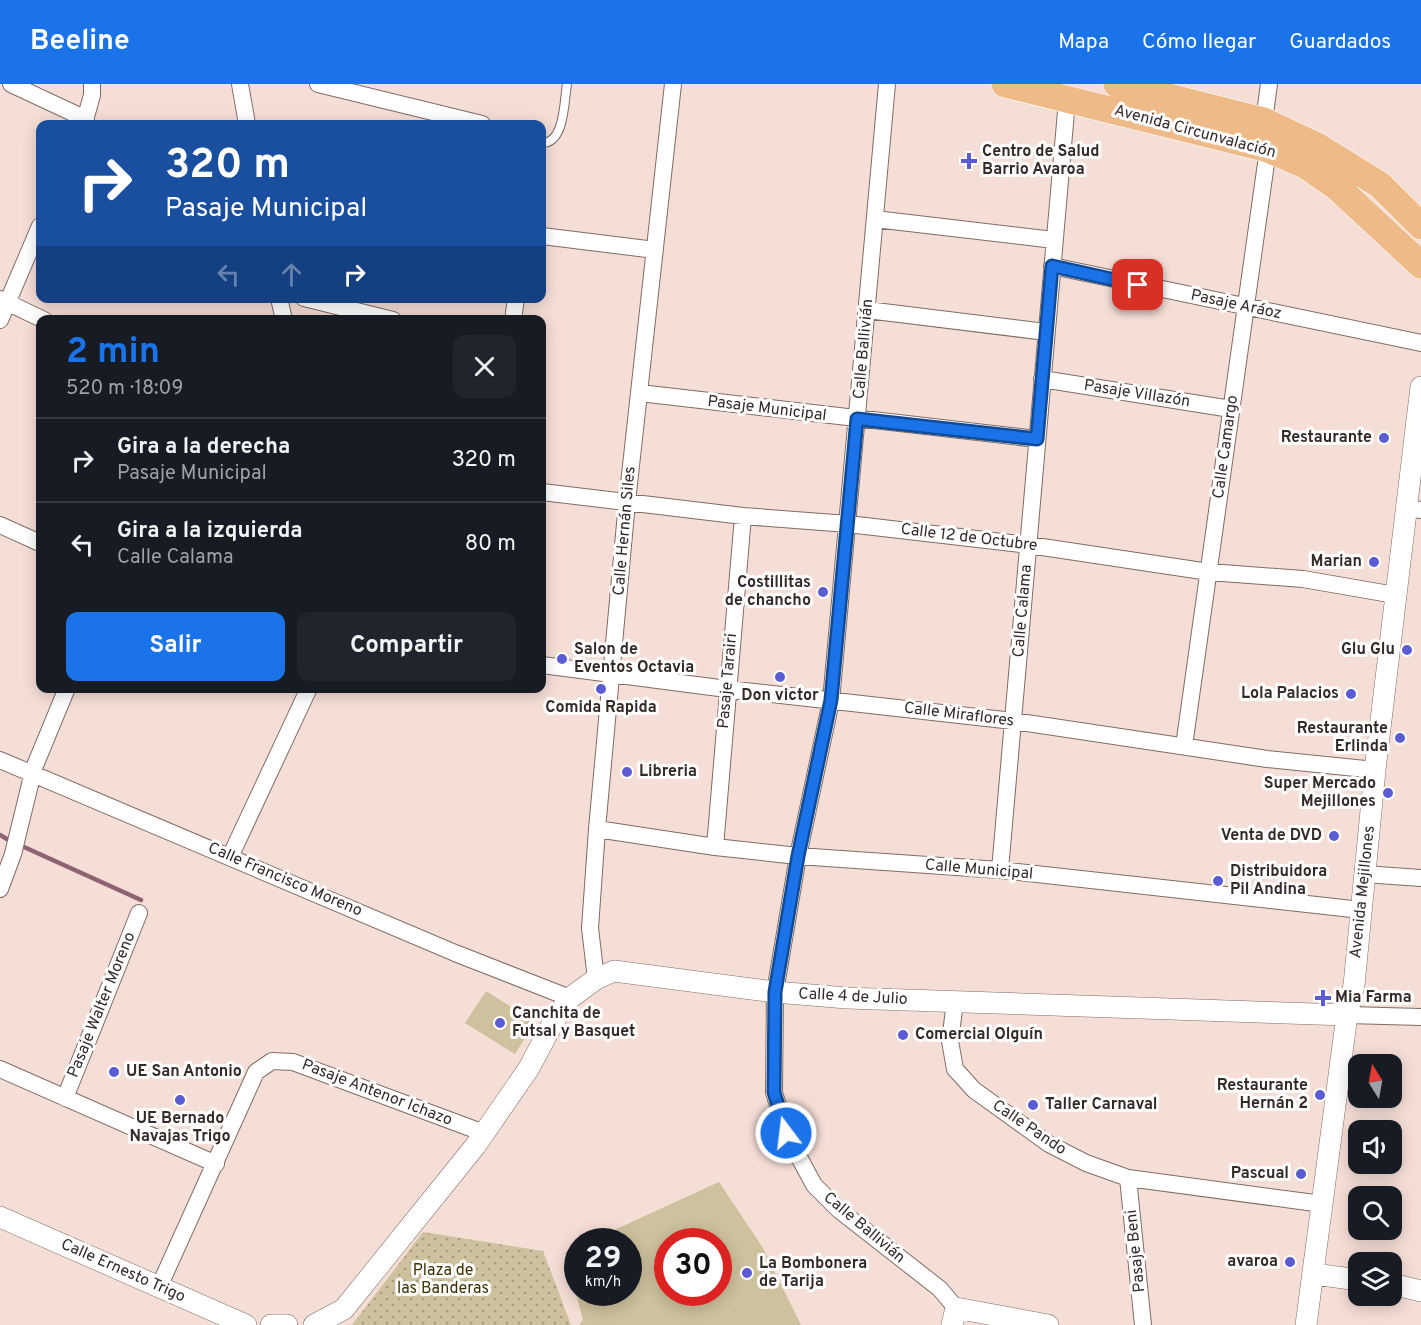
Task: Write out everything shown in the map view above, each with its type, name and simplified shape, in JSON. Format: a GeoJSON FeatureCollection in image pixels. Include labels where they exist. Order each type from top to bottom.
{"type":"FeatureCollection","features":[{"type":"Feature","properties":{"kind":"highway","name":"Avenida Circunvalación"},"geometry":{"type":"LineString","coordinates":[[1005,84],[1268,149],[1305,165],[1338,188],[1421,265]]}},
{"type":"Feature","properties":{"kind":"highway","name":"Avenida Circunvalación"},"geometry":{"type":"LineString","coordinates":[[1117,84],[1264,121],[1317,146],[1380,185],[1421,226]]}},
{"type":"Feature","properties":{"kind":"street"},"geometry":{"type":"LineString","coordinates":[[11,84],[81,120]]}},
{"type":"Feature","properties":{"kind":"street"},"geometry":{"type":"LineString","coordinates":[[86,120],[92,95],[92,84]]}},
{"type":"Feature","properties":{"kind":"street"},"geometry":{"type":"LineString","coordinates":[[240,84],[246,120]]}},
{"type":"Feature","properties":{"kind":"street"},"geometry":{"type":"LineString","coordinates":[[318,84],[466,120]]}},
{"type":"Feature","properties":{"kind":"street","name":"Calle Hernán Siles"},"geometry":{"type":"LineString","coordinates":[[596,979],[590,928],[597,829],[627,502],[673,84]]}},
{"type":"Feature","properties":{"kind":"street","name":"Calle Ballivián"},"geometry":{"type":"LineString","coordinates":[[887,84],[831,700],[798,856],[775,992],[774,1092],[786,1133],[814,1185],[839,1210],[940,1288],[954,1317]]}},
{"type":"Feature","properties":{"kind":"street"},"geometry":{"type":"LineString","coordinates":[[1264,121],[1269,84]]}},
{"type":"Feature","properties":{"kind":"street","name":"Calle Calama"},"geometry":{"type":"LineString","coordinates":[[1000,870],[1066,100]]}},
{"type":"Feature","properties":{"kind":"street","name":"Calle Camargo"},"geometry":{"type":"LineString","coordinates":[[1184,746],[1268,149]]}},
{"type":"Feature","properties":{"kind":"street"},"geometry":{"type":"LineString","coordinates":[[875,219],[1054,240]]}},
{"type":"Feature","properties":{"kind":"street"},"geometry":{"type":"LineString","coordinates":[[0,320],[4,301],[36,234]]}},
{"type":"Feature","properties":{"kind":"street"},"geometry":{"type":"LineString","coordinates":[[546,236],[655,250]]}},
{"type":"Feature","properties":{"kind":"street","name":"Pasaje Aráoz"},"geometry":{"type":"LineString","coordinates":[[1052,266],[1421,343]]}},
{"type":"Feature","properties":{"kind":"street"},"geometry":{"type":"LineString","coordinates":[[4,301],[36,316]]}},
{"type":"Feature","properties":{"kind":"street"},"geometry":{"type":"LineString","coordinates":[[324,303],[373,315]]}},
{"type":"Feature","properties":{"kind":"street"},"geometry":{"type":"LineString","coordinates":[[867,309],[1046,332]]}},
{"type":"Feature","properties":{"kind":"street","name":"Pasaje Villazón"},"geometry":{"type":"LineString","coordinates":[[1042,379],[1231,409]]}},
{"type":"Feature","properties":{"kind":"street","name":"Avenida Mejillones"},"geometry":{"type":"LineString","coordinates":[[1306,1325],[1347,1016],[1354,985],[1360,910],[1395,595],[1413,509],[1421,387]]}},
{"type":"Feature","properties":{"kind":"street","name":"Pasaje Municipal"},"geometry":{"type":"LineString","coordinates":[[640,393],[1037,439]]}},
{"type":"Feature","properties":{"kind":"street","name":"Calle 12 de Octubre"},"geometry":{"type":"LineString","coordinates":[[546,492],[743,516],[848,524],[1029,545],[1209,572],[1303,579],[1395,595]]}},
{"type":"Feature","properties":{"kind":"street","name":"Pasaje Tarairi"},"geometry":{"type":"LineString","coordinates":[[715,847],[743,516]]}},
{"type":"Feature","properties":{"kind":"street"},"geometry":{"type":"LineString","coordinates":[[0,525],[36,541]]}},
{"type":"Feature","properties":{"kind":"street","name":"Calle Miraflores"},"geometry":{"type":"LineString","coordinates":[[546,666],[727,689],[1013,721],[1184,746],[1376,770]]}},
{"type":"Feature","properties":{"kind":"street"},"geometry":{"type":"LineString","coordinates":[[1,884],[33,774],[65,693]]}},
{"type":"Feature","properties":{"kind":"street"},"geometry":{"type":"LineString","coordinates":[[230,857],[307,693]]}},
{"type":"Feature","properties":{"kind":"street","name":"Calle Francisco Moreno"},"geometry":{"type":"LineString","coordinates":[[0,760],[455,953],[570,998]]}},
{"type":"Feature","properties":{"kind":"street","name":"Calle Municipal"},"geometry":{"type":"LineString","coordinates":[[597,829],[715,847],[798,856],[1000,870],[1360,910]]}},
{"type":"Feature","properties":{"kind":"street"},"geometry":{"type":"LineString","coordinates":[[1364,874],[1421,878]]}},
{"type":"Feature","properties":{"kind":"street","name":"Pasaje Walter Moreno"},"geometry":{"type":"LineString","coordinates":[[65,1098],[139,913]]}},
{"type":"Feature","properties":{"kind":"street","name":"Calle 4 de Julio"},"geometry":{"type":"LineString","coordinates":[[314,1325],[344,1309],[484,1134],[529,1068],[554,1021],[570,998],[596,979],[614,971],[775,992],[955,1002],[1421,1017]]}},
{"type":"Feature","properties":{"kind":"street","name":"Calle Pando"},"geometry":{"type":"LineString","coordinates":[[955,1002],[950,1041],[955,1068],[974,1090],[1049,1144],[1086,1163],[1128,1178],[1322,1204]]}},
{"type":"Feature","properties":{"kind":"street","name":"Pasaje Antenor Ichazo"},"geometry":{"type":"LineString","coordinates":[[159,1287],[256,1072],[272,1061],[293,1062],[484,1134]]}},
{"type":"Feature","properties":{"kind":"street"},"geometry":{"type":"LineString","coordinates":[[0,1069],[216,1164]]}},
{"type":"Feature","properties":{"kind":"street","name":"Pasaje Beni"},"geometry":{"type":"LineString","coordinates":[[1128,1178],[1143,1325]]}},
{"type":"Feature","properties":{"kind":"street","name":"Calle Ernesto Trigo"},"geometry":{"type":"LineString","coordinates":[[0,1217],[246,1325]]}},
{"type":"Feature","properties":{"kind":"street"},"geometry":{"type":"LineString","coordinates":[[1314,1274],[1348,1279]]}},
{"type":"Feature","properties":{"kind":"street"},"geometry":{"type":"LineString","coordinates":[[1402,1286],[1421,1291]]}},
{"type":"Feature","properties":{"kind":"street"},"geometry":{"type":"LineString","coordinates":[[954,1317],[1048,1325]]}},
{"type":"Feature","properties":{"kind":"street"},"geometry":{"type":"LineString","coordinates":[[272,1325],[287,1325]]}},
{"type":"Feature","properties":{"kind":"lane"},"geometry":{"type":"LineString","coordinates":[[546,141],[553,138],[560,127],[567,84]]}},
{"type":"Feature","properties":{"kind":"green space","name":"Canchita de Futsal y Basquet"},"geometry":{"type":"Polygon","coordinates":[[[486,991],[535,1022],[515,1054],[465,1023],[486,991]]]}},
{"type":"Feature","properties":{"kind":"green space","name":"La Bombonera de Tarija"},"geometry":{"type":"Polygon","coordinates":[[[719,1182],[763,1248],[801,1325],[579,1325],[583,1320],[579,1306],[642,1306],[642,1228],[619,1228],[719,1182]]]}},
{"type":"Feature","properties":{"kind":"green space","name":"Plaza de las Banderas"},"geometry":{"type":"Polygon","coordinates":[[[423,1232],[543,1251],[571,1325],[352,1325],[423,1232]]]}},
{"type":"Feature","properties":{"kind":"waterway"},"geometry":{"type":"LineString","coordinates":[[0,835],[7,839]]}},
{"type":"Feature","properties":{"kind":"waterway"},"geometry":{"type":"LineString","coordinates":[[24,847],[141,900]]}},
{"type":"Feature","properties":{"kind":"place","name":"Centro de Salud Barrio Avaroa"},"geometry":{"type":"Point","coordinates":[969,161]}},
{"type":"Feature","properties":{"kind":"place","name":"Restaurante"},"geometry":{"type":"Point","coordinates":[1384,438]}},
{"type":"Feature","properties":{"kind":"place","name":"Marian"},"geometry":{"type":"Point","coordinates":[1374,562]}},
{"type":"Feature","properties":{"kind":"place","name":"Costillitas de chancho"},"geometry":{"type":"Point","coordinates":[823,592]}},
{"type":"Feature","properties":{"kind":"place","name":"Glu Glu"},"geometry":{"type":"Point","coordinates":[1407,650]}},
{"type":"Feature","properties":{"kind":"place","name":"Salon de Eventos Octavia"},"geometry":{"type":"Point","coordinates":[562,659]}},
{"type":"Feature","properties":{"kind":"place","name":"Don victor"},"geometry":{"type":"Point","coordinates":[780,677]}},
{"type":"Feature","properties":{"kind":"place","name":"Comida Rapida"},"geometry":{"type":"Point","coordinates":[601,689]}},
{"type":"Feature","properties":{"kind":"place","name":"Lola Palacios"},"geometry":{"type":"Point","coordinates":[1351,694]}},
{"type":"Feature","properties":{"kind":"place","name":"Restaurante Erlinda"},"geometry":{"type":"Point","coordinates":[1400,738]}},
{"type":"Feature","properties":{"kind":"place","name":"Libreria"},"geometry":{"type":"Point","coordinates":[627,772]}},
{"type":"Feature","properties":{"kind":"place","name":"Super Mercado Mejillones"},"geometry":{"type":"Point","coordinates":[1388,793]}},
{"type":"Feature","properties":{"kind":"place","name":"Venta de DVD"},"geometry":{"type":"Point","coordinates":[1334,836]}},
{"type":"Feature","properties":{"kind":"place","name":"Distribuidora Pil Andina"},"geometry":{"type":"Point","coordinates":[1218,881]}},
{"type":"Feature","properties":{"kind":"place","name":"Mia Farma"},"geometry":{"type":"Point","coordinates":[1323,998]}},
{"type":"Feature","properties":{"kind":"place","name":"Canchita de Futsal y Basquet"},"geometry":{"type":"Point","coordinates":[500,1023]}},
{"type":"Feature","properties":{"kind":"place","name":"Comercial Olguín"},"geometry":{"type":"Point","coordinates":[903,1035]}},
{"type":"Feature","properties":{"kind":"place","name":"UE San Antonio"},"geometry":{"type":"Point","coordinates":[114,1072]}},
{"type":"Feature","properties":{"kind":"place","name":"Restaurante Hernán 2"},"geometry":{"type":"Point","coordinates":[1320,1095]}},
{"type":"Feature","properties":{"kind":"place","name":"UE Bernado Navajas Trigo"},"geometry":{"type":"Point","coordinates":[180,1100]}},
{"type":"Feature","properties":{"kind":"place","name":"Taller Carnaval"},"geometry":{"type":"Point","coordinates":[1033,1105]}},
{"type":"Feature","properties":{"kind":"place","name":"Pascual"},"geometry":{"type":"Point","coordinates":[1301,1174]}},
{"type":"Feature","properties":{"kind":"place","name":"avaroa"},"geometry":{"type":"Point","coordinates":[1290,1262]}},
{"type":"Feature","properties":{"kind":"place","name":"La Bombonera de Tarija"},"geometry":{"type":"Point","coordinates":[747,1273]}},
{"type":"Feature","properties":{"kind":"route"},"geometry":{"type":"LineString","coordinates":[[786,1133],[774,1092],[775,992],[798,856],[831,700],[857,419],[1037,439],[1052,266],[1138,285]]}}]}
